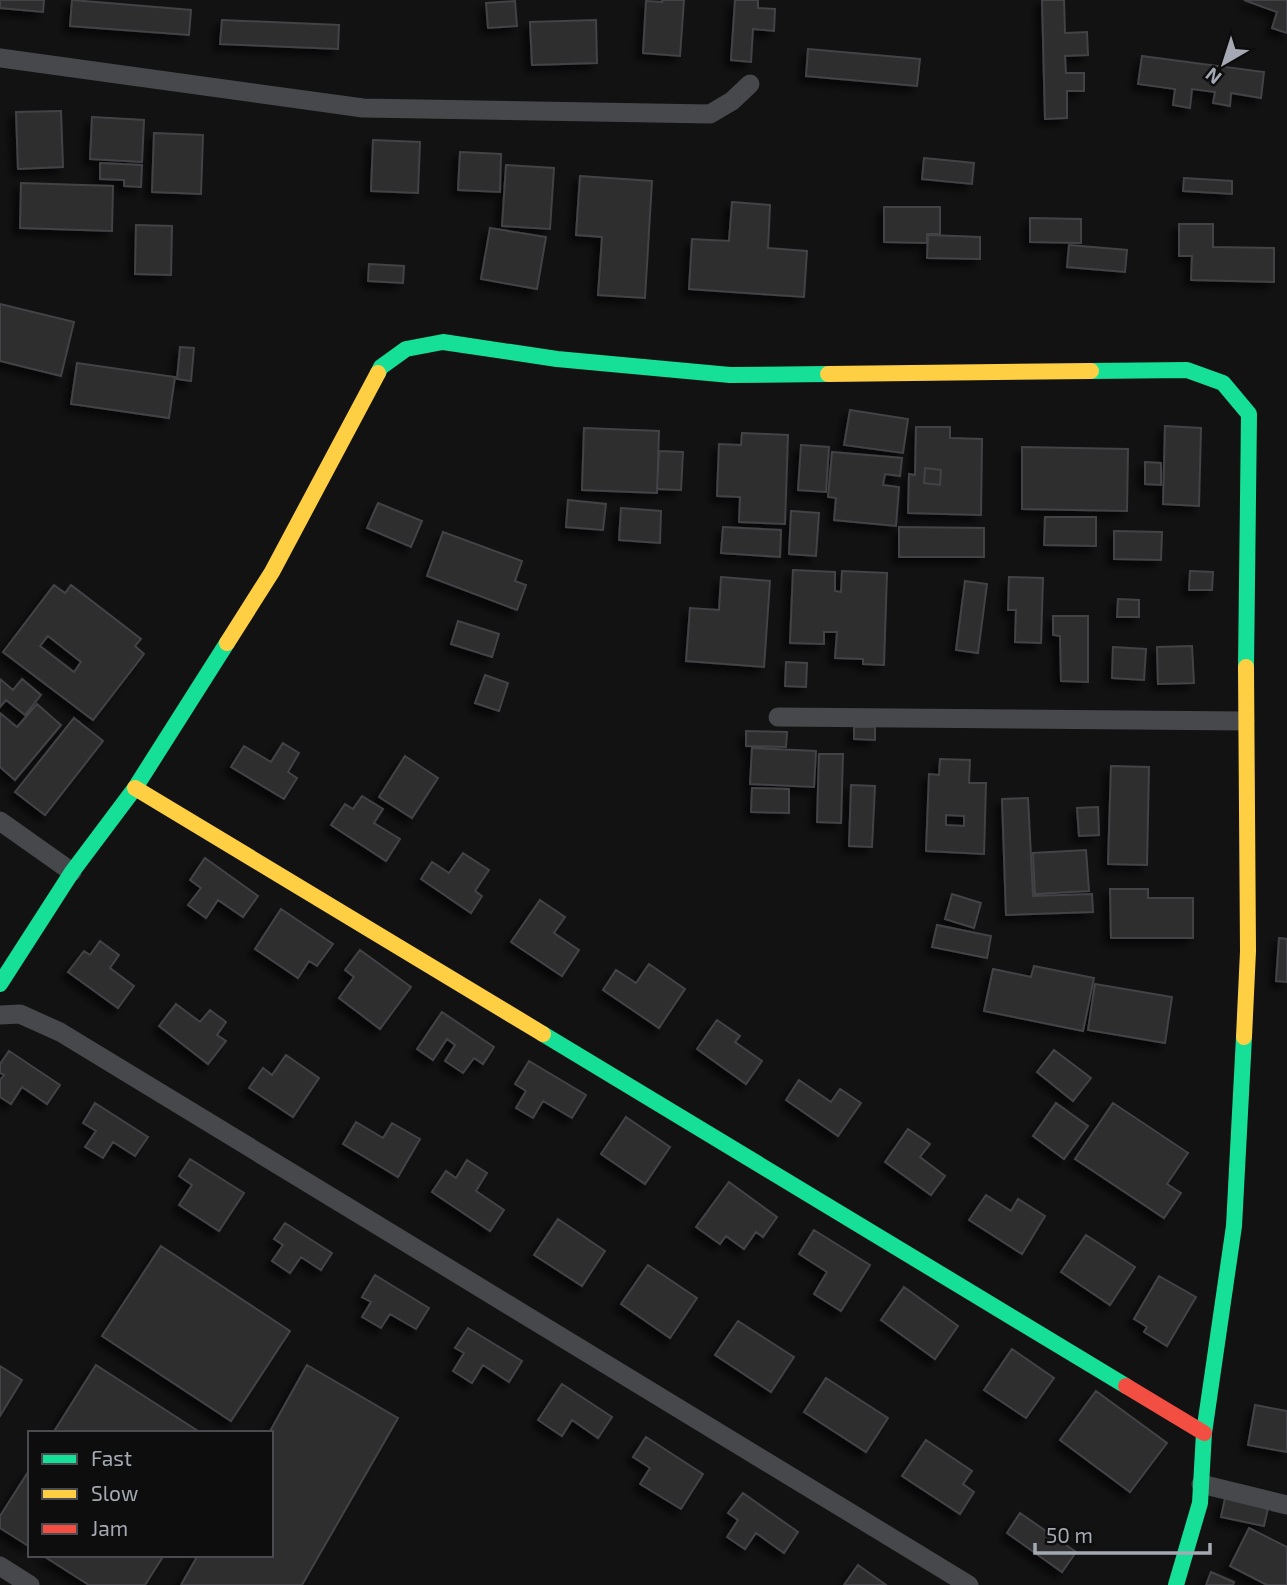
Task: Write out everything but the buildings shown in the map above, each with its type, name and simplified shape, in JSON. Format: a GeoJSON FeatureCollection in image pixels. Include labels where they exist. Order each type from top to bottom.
{"type":"FeatureCollection","features":[{"type":"Feature","properties":{"kind":"street"},"geometry":{"type":"LineString","coordinates":[[0,58],[363,108],[710,114],[733,101],[750,84]]}},
{"type":"Feature","properties":{"kind":"street"},"geometry":{"type":"LineString","coordinates":[[0,984],[72,872],[135,788],[272,572],[381,367],[406,349],[443,342],[557,359],[730,375],[1187,370],[1223,383],[1249,414],[1245,720],[1248,951],[1234,1226],[1204,1433],[1200,1503],[1176,1585]]}},
{"type":"Feature","properties":{"kind":"street"},"geometry":{"type":"LineString","coordinates":[[778,717],[1245,720]]}},
{"type":"Feature","properties":{"kind":"street"},"geometry":{"type":"LineString","coordinates":[[135,788],[1204,1433]]}},
{"type":"Feature","properties":{"kind":"street"},"geometry":{"type":"LineString","coordinates":[[0,821],[72,872]]}},
{"type":"Feature","properties":{"kind":"street"},"geometry":{"type":"LineString","coordinates":[[0,1015],[20,1014],[60,1032],[970,1585]]}},
{"type":"Feature","properties":{"kind":"street"},"geometry":{"type":"LineString","coordinates":[[1201,1484],[1287,1505]]}},
{"type":"Feature","properties":{"kind":"street"},"geometry":{"type":"LineString","coordinates":[[0,1566],[30,1585]]}},
{"type":"Feature","properties":{"kind":"traffic: fast"},"geometry":{"type":"LineString","coordinates":[[378,373],[381,367],[406,349],[443,342],[557,359],[730,375],[828,374]]}},
{"type":"Feature","properties":{"kind":"traffic: fast"},"geometry":{"type":"LineString","coordinates":[[1091,371],[1187,370],[1223,383],[1249,414],[1246,667]]}},
{"type":"Feature","properties":{"kind":"traffic: fast"},"geometry":{"type":"LineString","coordinates":[[0,984],[72,872],[135,788],[227,643]]}},
{"type":"Feature","properties":{"kind":"traffic: fast"},"geometry":{"type":"LineString","coordinates":[[543,1034],[1126,1386]]}},
{"type":"Feature","properties":{"kind":"traffic: fast"},"geometry":{"type":"LineString","coordinates":[[1176,1585],[1200,1503],[1204,1433],[1234,1226],[1244,1037]]}},
{"type":"Feature","properties":{"kind":"traffic: slow"},"geometry":{"type":"LineString","coordinates":[[828,374],[1091,371]]}},
{"type":"Feature","properties":{"kind":"traffic: slow"},"geometry":{"type":"LineString","coordinates":[[227,643],[272,572],[378,373]]}},
{"type":"Feature","properties":{"kind":"traffic: slow"},"geometry":{"type":"LineString","coordinates":[[1244,1037],[1248,951],[1246,667]]}},
{"type":"Feature","properties":{"kind":"traffic: slow"},"geometry":{"type":"LineString","coordinates":[[135,788],[543,1034]]}},
{"type":"Feature","properties":{"kind":"traffic: jam"},"geometry":{"type":"LineString","coordinates":[[1126,1386],[1204,1433]]}}]}
